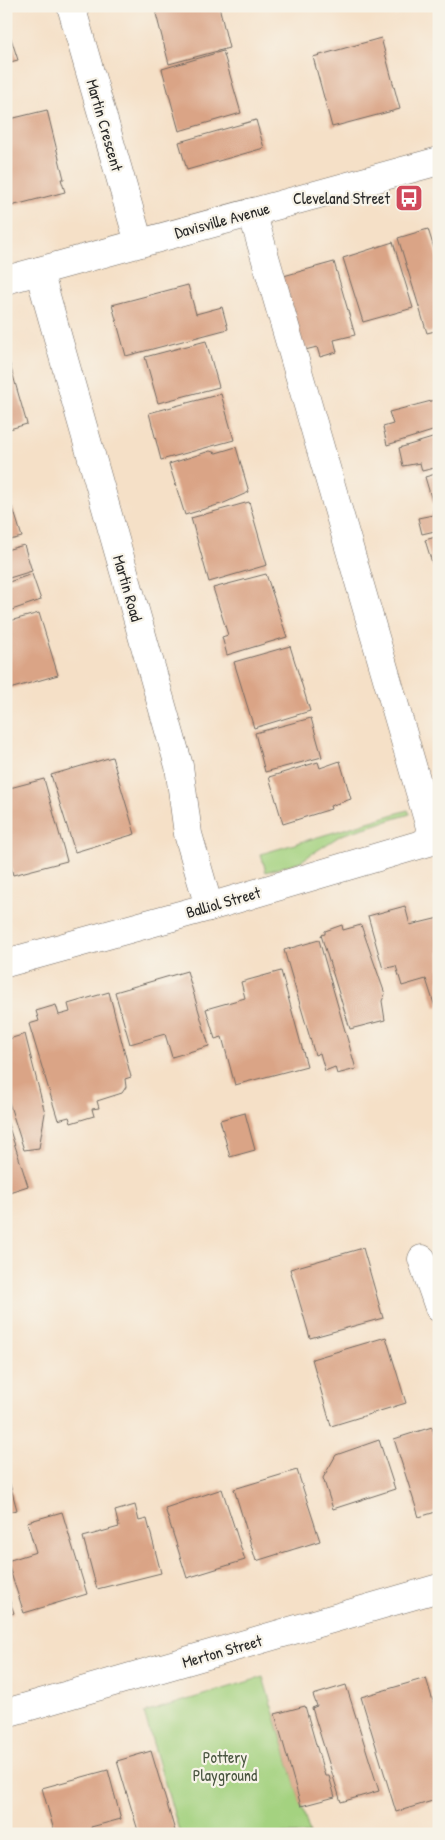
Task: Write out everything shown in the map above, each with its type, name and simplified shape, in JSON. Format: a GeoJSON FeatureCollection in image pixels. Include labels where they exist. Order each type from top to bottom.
{"type":"FeatureCollection","features":[{"type":"Feature","properties":{"kind":"street","name":"Martin Crescent"},"geometry":{"type":"LineString","coordinates":[[71,6],[139,243]]}},
{"type":"Feature","properties":{"kind":"street","name":"Davisville Avenue"},"geometry":{"type":"LineString","coordinates":[[6,280],[439,161]]}},
{"type":"Feature","properties":{"kind":"street"},"geometry":{"type":"LineString","coordinates":[[252,212],[436,840]]}},
{"type":"Feature","properties":{"kind":"street","name":"Martin Road"},"geometry":{"type":"LineString","coordinates":[[39,271],[179,766],[188,834],[209,906]]}},
{"type":"Feature","properties":{"kind":"street","name":"Balliol Street"},"geometry":{"type":"LineString","coordinates":[[6,963],[436,840]]}},
{"type":"Feature","properties":{"kind":"street"},"geometry":{"type":"LineString","coordinates":[[422,1259],[439,1308]]}},
{"type":"Feature","properties":{"kind":"street","name":"Merton Street"},"geometry":{"type":"LineString","coordinates":[[6,1713],[439,1588]]}},
{"type":"Feature","properties":{"kind":"green space"},"geometry":{"type":"Polygon","coordinates":[[[408,810],[410,814],[341,835],[301,861],[266,872],[261,854],[408,810]]]}},
{"type":"Feature","properties":{"kind":"green space","name":"Pottery Playground"},"geometry":{"type":"Polygon","coordinates":[[[263,1677],[310,1834],[180,1834],[144,1713],[263,1677]]]}},
{"type":"Feature","properties":{"kind":"building"},"geometry":{"type":"Polygon","coordinates":[[[154,6],[219,6],[229,48],[169,64],[154,6]]]}},
{"type":"Feature","properties":{"kind":"building"},"geometry":{"type":"Polygon","coordinates":[[[6,23],[18,60],[6,63],[6,23]]]}},
{"type":"Feature","properties":{"kind":"building"},"geometry":{"type":"Polygon","coordinates":[[[381,38],[400,109],[332,127],[313,57],[381,38]]]}},
{"type":"Feature","properties":{"kind":"building"},"geometry":{"type":"Polygon","coordinates":[[[223,51],[241,113],[179,131],[162,69],[223,51]]]}},
{"type":"Feature","properties":{"kind":"building"},"geometry":{"type":"Polygon","coordinates":[[[47,110],[64,179],[61,179],[65,192],[11,206],[6,188],[6,120],[47,110]]]}},
{"type":"Feature","properties":{"kind":"building"},"geometry":{"type":"Polygon","coordinates":[[[256,120],[264,148],[187,170],[179,142],[256,120]]]}},
{"type":"Feature","properties":{"kind":"building"},"geometry":{"type":"Polygon","coordinates":[[[428,229],[439,264],[439,330],[427,333],[398,238],[428,229]]]}},
{"type":"Feature","properties":{"kind":"building"},"geometry":{"type":"Polygon","coordinates":[[[393,242],[413,308],[363,322],[343,258],[393,242]]]}},
{"type":"Feature","properties":{"kind":"building"},"geometry":{"type":"Polygon","coordinates":[[[334,262],[355,335],[334,340],[337,352],[320,357],[317,347],[301,351],[280,277],[334,262]]]}},
{"type":"Feature","properties":{"kind":"building"},"geometry":{"type":"Polygon","coordinates":[[[188,285],[196,314],[222,307],[228,329],[126,356],[112,305],[188,285]]]}},
{"type":"Feature","properties":{"kind":"building"},"geometry":{"type":"Polygon","coordinates":[[[206,341],[219,387],[158,403],[145,357],[206,341]]]}},
{"type":"Feature","properties":{"kind":"building"},"geometry":{"type":"Polygon","coordinates":[[[8,358],[27,424],[6,430],[6,359],[8,358]]]}},
{"type":"Feature","properties":{"kind":"building"},"geometry":{"type":"Polygon","coordinates":[[[221,394],[234,440],[161,460],[149,413],[221,394]]]}},
{"type":"Feature","properties":{"kind":"building"},"geometry":{"type":"Polygon","coordinates":[[[439,399],[439,429],[387,445],[383,427],[393,424],[389,412],[439,399]]]}},
{"type":"Feature","properties":{"kind":"building"},"geometry":{"type":"Polygon","coordinates":[[[439,436],[439,467],[422,471],[420,463],[403,466],[399,448],[439,436]]]}},
{"type":"Feature","properties":{"kind":"building"},"geometry":{"type":"Polygon","coordinates":[[[236,447],[249,492],[224,503],[185,515],[169,464],[210,451],[216,453],[236,447]]]}},
{"type":"Feature","properties":{"kind":"building"},"geometry":{"type":"Polygon","coordinates":[[[439,473],[439,503],[433,504],[425,477],[439,473]]]}},
{"type":"Feature","properties":{"kind":"building"},"geometry":{"type":"Polygon","coordinates":[[[249,502],[267,565],[209,582],[191,518],[249,502]]]}},
{"type":"Feature","properties":{"kind":"building"},"geometry":{"type":"Polygon","coordinates":[[[13,508],[22,537],[6,541],[6,510],[13,508]]]}},
{"type":"Feature","properties":{"kind":"building"},"geometry":{"type":"Polygon","coordinates":[[[439,508],[439,530],[422,534],[418,518],[433,515],[433,510],[439,508]]]}},
{"type":"Feature","properties":{"kind":"building"},"geometry":{"type":"Polygon","coordinates":[[[439,536],[439,567],[434,569],[425,540],[439,536]]]}},
{"type":"Feature","properties":{"kind":"building"},"geometry":{"type":"Polygon","coordinates":[[[24,545],[32,571],[6,579],[6,550],[24,545]]]}},
{"type":"Feature","properties":{"kind":"building"},"geometry":{"type":"Polygon","coordinates":[[[32,574],[41,600],[6,612],[6,583],[32,574]]]}},
{"type":"Feature","properties":{"kind":"building"},"geometry":{"type":"Polygon","coordinates":[[[266,574],[287,637],[227,655],[222,637],[228,635],[213,588],[266,574]]]}},
{"type":"Feature","properties":{"kind":"building"},"geometry":{"type":"Polygon","coordinates":[[[39,613],[58,675],[6,690],[6,622],[39,613]]]}},
{"type":"Feature","properties":{"kind":"building"},"geometry":{"type":"Polygon","coordinates":[[[290,646],[310,711],[254,728],[234,662],[290,646]]]}},
{"type":"Feature","properties":{"kind":"building"},"geometry":{"type":"Polygon","coordinates":[[[311,718],[322,757],[265,772],[255,733],[311,718]]]}},
{"type":"Feature","properties":{"kind":"building"},"geometry":{"type":"Polygon","coordinates":[[[112,757],[135,834],[75,852],[51,775],[112,757]]]}},
{"type":"Feature","properties":{"kind":"building"},"geometry":{"type":"Polygon","coordinates":[[[340,761],[351,799],[330,806],[331,809],[283,824],[269,777],[318,762],[320,768],[340,761]]]}},
{"type":"Feature","properties":{"kind":"building"},"geometry":{"type":"Polygon","coordinates":[[[44,779],[67,861],[13,875],[6,849],[6,789],[44,779]]]}},
{"type":"Feature","properties":{"kind":"building"},"geometry":{"type":"Polygon","coordinates":[[[405,906],[410,925],[439,918],[439,1006],[435,1007],[426,979],[402,986],[396,966],[383,969],[368,916],[405,906]]]}},
{"type":"Feature","properties":{"kind":"building"},"geometry":{"type":"Polygon","coordinates":[[[342,925],[343,930],[361,925],[385,994],[382,1001],[385,1020],[350,1029],[321,935],[325,934],[325,931],[342,925]]]}},
{"type":"Feature","properties":{"kind":"building"},"geometry":{"type":"Polygon","coordinates":[[[319,940],[356,1069],[337,1074],[335,1067],[325,1071],[320,1053],[315,1055],[284,950],[319,940]]]}},
{"type":"Feature","properties":{"kind":"building"},"geometry":{"type":"Polygon","coordinates":[[[187,971],[209,1046],[172,1057],[165,1034],[130,1044],[115,992],[187,971]]]}},
{"type":"Feature","properties":{"kind":"building"},"geometry":{"type":"Polygon","coordinates":[[[281,971],[307,1066],[235,1085],[222,1037],[215,1039],[206,1009],[245,998],[241,982],[281,971]]]}},
{"type":"Feature","properties":{"kind":"building"},"geometry":{"type":"Polygon","coordinates":[[[109,992],[131,1077],[125,1079],[126,1087],[122,1093],[97,1101],[99,1108],[92,1109],[94,1116],[71,1123],[69,1117],[58,1120],[29,1024],[39,1021],[36,1011],[56,1005],[59,1015],[70,1012],[68,1004],[109,992]]]}},
{"type":"Feature","properties":{"kind":"building"},"geometry":{"type":"Polygon","coordinates":[[[25,1034],[45,1113],[39,1148],[24,1150],[6,1093],[6,1040],[25,1034]]]}},
{"type":"Feature","properties":{"kind":"building"},"geometry":{"type":"Polygon","coordinates":[[[245,1113],[255,1150],[230,1157],[220,1120],[245,1113]]]}},
{"type":"Feature","properties":{"kind":"building"},"geometry":{"type":"Polygon","coordinates":[[[6,1118],[28,1186],[6,1193],[6,1118]]]}},
{"type":"Feature","properties":{"kind":"building"},"geometry":{"type":"Polygon","coordinates":[[[363,1248],[383,1318],[310,1338],[290,1269],[363,1248]]]}},
{"type":"Feature","properties":{"kind":"building"},"geometry":{"type":"Polygon","coordinates":[[[386,1337],[406,1403],[331,1426],[312,1359],[386,1337]]]}},
{"type":"Feature","properties":{"kind":"building"},"geometry":{"type":"Polygon","coordinates":[[[432,1427],[439,1449],[439,1511],[419,1517],[394,1439],[432,1427]]]}},
{"type":"Feature","properties":{"kind":"building"},"geometry":{"type":"Polygon","coordinates":[[[379,1440],[395,1489],[333,1509],[323,1478],[336,1455],[379,1440]]]}},
{"type":"Feature","properties":{"kind":"building"},"geometry":{"type":"Polygon","coordinates":[[[6,1470],[17,1510],[6,1512],[6,1470]]]}},
{"type":"Feature","properties":{"kind":"building"},"geometry":{"type":"Polygon","coordinates":[[[297,1470],[320,1541],[256,1561],[234,1489],[297,1470]]]}},
{"type":"Feature","properties":{"kind":"building"},"geometry":{"type":"Polygon","coordinates":[[[222,1489],[245,1560],[187,1578],[165,1508],[222,1489]]]}},
{"type":"Feature","properties":{"kind":"building"},"geometry":{"type":"Polygon","coordinates":[[[135,1505],[139,1521],[147,1519],[161,1573],[97,1589],[83,1537],[119,1527],[115,1511],[135,1505]]]}},
{"type":"Feature","properties":{"kind":"building"},"geometry":{"type":"Polygon","coordinates":[[[62,1512],[87,1594],[24,1613],[7,1561],[36,1552],[27,1522],[62,1512]]]}},
{"type":"Feature","properties":{"kind":"building"},"geometry":{"type":"Polygon","coordinates":[[[6,1591],[14,1613],[6,1616],[6,1591]]]}},
{"type":"Feature","properties":{"kind":"building"},"geometry":{"type":"Polygon","coordinates":[[[426,1678],[439,1721],[439,1799],[396,1812],[361,1697],[426,1678]]]}},
{"type":"Feature","properties":{"kind":"building"},"geometry":{"type":"Polygon","coordinates":[[[346,1685],[379,1791],[341,1802],[312,1708],[317,1706],[313,1695],[346,1685]]]}},
{"type":"Feature","properties":{"kind":"building"},"geometry":{"type":"Polygon","coordinates":[[[305,1706],[325,1776],[329,1776],[335,1797],[301,1806],[275,1714],[305,1706]]]}},
{"type":"Feature","properties":{"kind":"building"},"geometry":{"type":"Polygon","coordinates":[[[151,1751],[176,1834],[139,1834],[117,1761],[151,1751]]]}},
{"type":"Feature","properties":{"kind":"building"},"geometry":{"type":"Polygon","coordinates":[[[108,1770],[121,1819],[91,1827],[93,1834],[55,1834],[42,1788],[108,1770]]]}},
{"type":"Feature","properties":{"kind":"place","name":"Cleveland Street"},"geometry":{"type":"Point","coordinates":[409,198]}}]}
